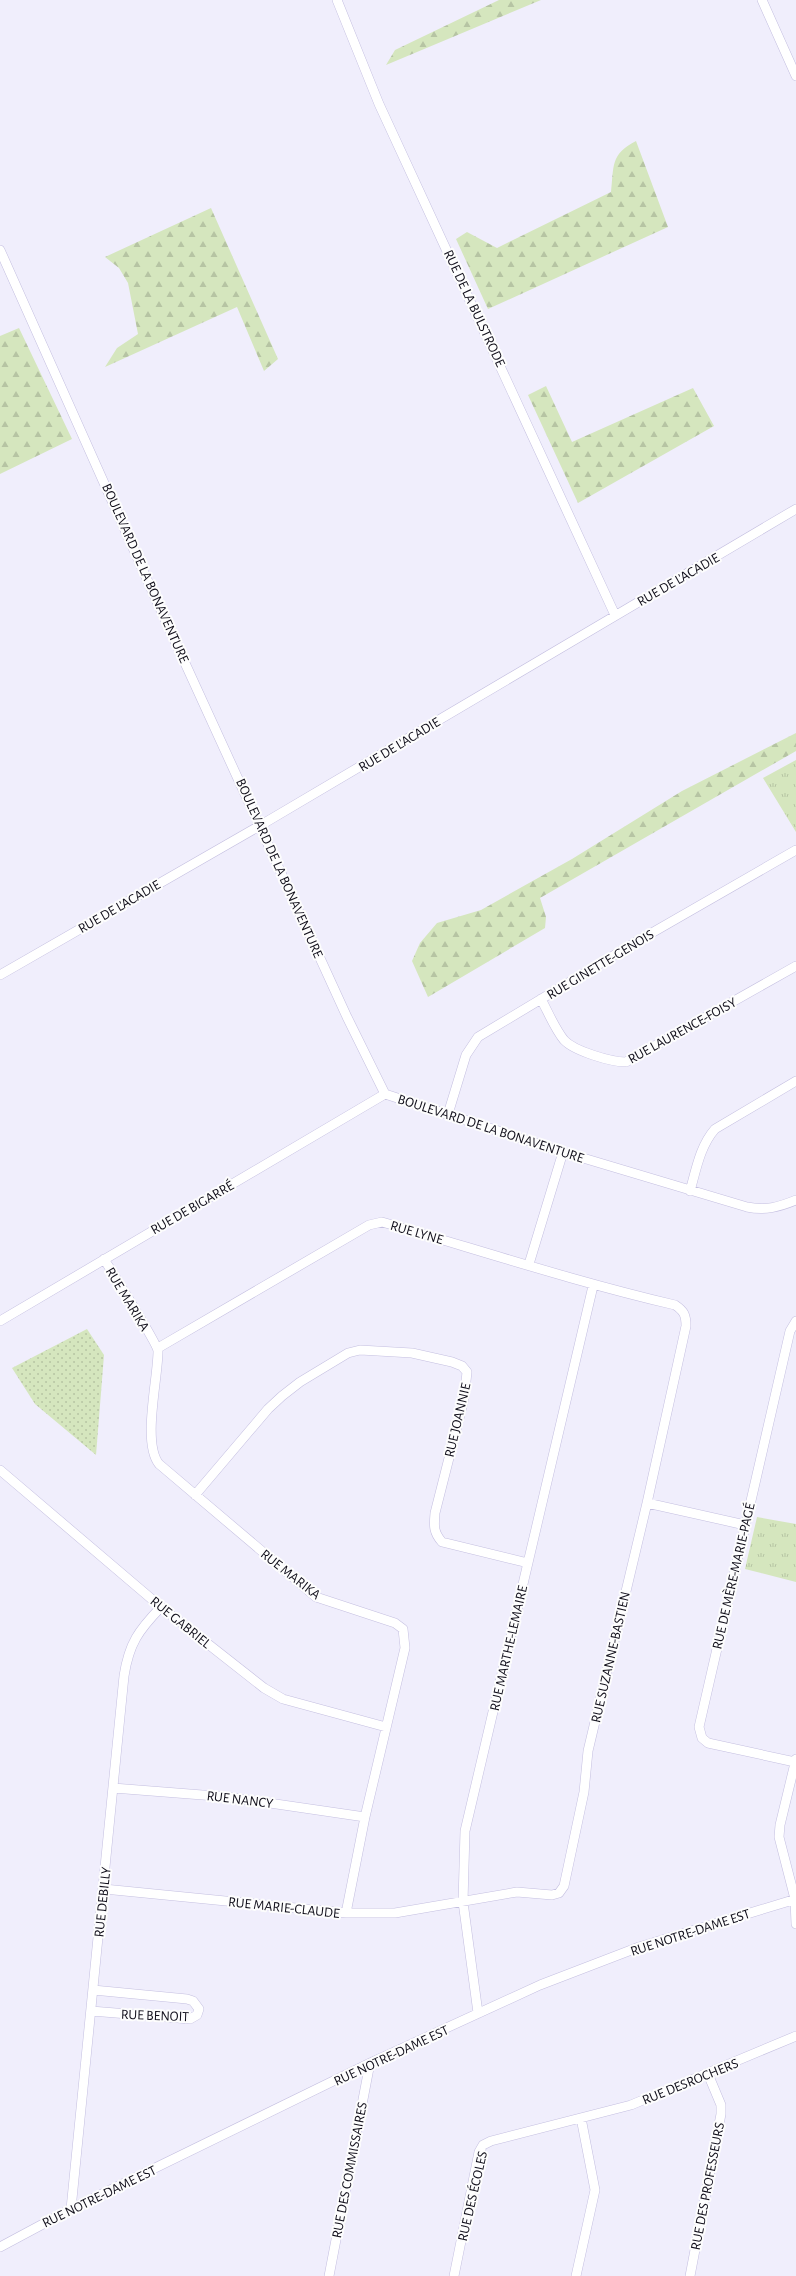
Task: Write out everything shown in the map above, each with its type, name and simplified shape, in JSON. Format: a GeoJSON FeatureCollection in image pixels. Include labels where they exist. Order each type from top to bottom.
{"type":"FeatureCollection","features":[{"type":"Feature","properties":{"kind":"street","name":"RUE DE LA BULSTRODE"},"geometry":{"type":"LineString","coordinates":[[337,0],[379,104],[615,615]]}},
{"type":"Feature","properties":{"kind":"street"},"geometry":{"type":"LineString","coordinates":[[762,0],[796,76]]}},
{"type":"Feature","properties":{"kind":"street","name":"BOULEVARD DE LA BONAVENTURE"},"geometry":{"type":"LineString","coordinates":[[0,250],[158,604],[347,1016],[385,1094],[690,1192],[759,1210],[782,1206],[796,1200]]}},
{"type":"Feature","properties":{"kind":"street","name":"RUE DE L'ACADIE"},"geometry":{"type":"LineString","coordinates":[[0,975],[261,826],[796,509]]}},
{"type":"Feature","properties":{"kind":"street","name":"RUE GINETTE-GENOIS"},"geometry":{"type":"LineString","coordinates":[[448,1114],[464,1062],[471,1045],[478,1037],[796,850]]}},
{"type":"Feature","properties":{"kind":"street","name":"RUE LAURENCE-FOISY"},"geometry":{"type":"LineString","coordinates":[[541,999],[564,1040],[572,1047],[617,1062],[626,1062],[796,966]]}},
{"type":"Feature","properties":{"kind":"street"},"geometry":{"type":"LineString","coordinates":[[690,1192],[702,1151],[708,1137],[715,1129],[796,1081]]}},
{"type":"Feature","properties":{"kind":"street","name":"RUE DE BIGARRÉ"},"geometry":{"type":"LineString","coordinates":[[0,1321],[385,1094]]}},
{"type":"Feature","properties":{"kind":"street"},"geometry":{"type":"LineString","coordinates":[[529,1264],[564,1152]]}},
{"type":"Feature","properties":{"kind":"street","name":"RUE LYNE"},"geometry":{"type":"LineString","coordinates":[[158,1348],[369,1226],[382,1222],[529,1264],[593,1286],[675,1305],[683,1311],[686,1326]]}},
{"type":"Feature","properties":{"kind":"street","name":"RUE MARIKA"},"geometry":{"type":"LineString","coordinates":[[104,1259],[158,1348],[152,1450],[159,1464],[316,1597],[395,1623],[403,1629],[405,1648],[365,1817],[346,1913]]}},
{"type":"Feature","properties":{"kind":"street","name":"RUE MARTHE-LEMAIRE"},"geometry":{"type":"LineString","coordinates":[[478,2013],[464,1902],[465,1831],[593,1286]]}},
{"type":"Feature","properties":{"kind":"street","name":"RUE DE MÈRE-MARIE-PAGÉ"},"geometry":{"type":"LineString","coordinates":[[796,1321],[790,1331],[699,1727],[702,1738],[708,1743],[796,1761]]}},
{"type":"Feature","properties":{"kind":"street","name":"RUE SUZANNE-BASTIEN"},"geometry":{"type":"LineString","coordinates":[[464,1902],[517,1892],[552,1895],[559,1893],[564,1886],[584,1792],[588,1751],[647,1503],[686,1326]]}},
{"type":"Feature","properties":{"kind":"street","name":"RUE JOANNIE"},"geometry":{"type":"LineString","coordinates":[[195,1495],[268,1409],[300,1382],[348,1353],[360,1350],[412,1352],[452,1362],[462,1366],[467,1372],[464,1399],[435,1513],[433,1529],[436,1536],[442,1542],[528,1563]]}},
{"type":"Feature","properties":{"kind":"street","name":"RUE GABRIEL"},"geometry":{"type":"LineString","coordinates":[[0,1470],[161,1606],[271,1694],[386,1727]]}},
{"type":"Feature","properties":{"kind":"street"},"geometry":{"type":"LineString","coordinates":[[647,1503],[745,1525]]}},
{"type":"Feature","properties":{"kind":"street","name":"RUE DEBILLY"},"geometry":{"type":"LineString","coordinates":[[71,2209],[124,1676],[128,1653],[137,1633],[161,1606]]}},
{"type":"Feature","properties":{"kind":"street"},"geometry":{"type":"LineString","coordinates":[[796,1761],[780,1825],[779,1837],[796,1899],[796,1924]]}},
{"type":"Feature","properties":{"kind":"street","name":"RUE NANCY"},"geometry":{"type":"LineString","coordinates":[[113,1788],[228,1797],[365,1817]]}},
{"type":"Feature","properties":{"kind":"street","name":"RUE MARIE-CLAUDE"},"geometry":{"type":"LineString","coordinates":[[104,1889],[346,1913],[395,1914],[464,1902]]}},
{"type":"Feature","properties":{"kind":"street","name":"RUE NOTRE-DAME EST"},"geometry":{"type":"LineString","coordinates":[[0,2246],[71,2209],[370,2063],[478,2013],[603,1960],[677,1935],[796,1899]]}},
{"type":"Feature","properties":{"kind":"street","name":"RUE BENOIT"},"geometry":{"type":"LineString","coordinates":[[91,2011],[190,2019],[197,2015],[199,2009],[193,2001],[187,1999],[93,1990]]}},
{"type":"Feature","properties":{"kind":"street","name":"RUE DESROCHERS"},"geometry":{"type":"LineString","coordinates":[[581,2118],[631,2105],[796,2036]]}},
{"type":"Feature","properties":{"kind":"street","name":"RUE DES COMMISSAIRES"},"geometry":{"type":"LineString","coordinates":[[329,2276],[370,2063]]}},
{"type":"Feature","properties":{"kind":"street","name":"RUE DES PROFESSEURS"},"geometry":{"type":"LineString","coordinates":[[690,2276],[721,2114],[721,2105],[708,2074]]}},
{"type":"Feature","properties":{"kind":"street"},"geometry":{"type":"LineString","coordinates":[[576,2276],[595,2190],[581,2118]]}},
{"type":"Feature","properties":{"kind":"street","name":"RUE DES ÉCOLES"},"geometry":{"type":"LineString","coordinates":[[454,2276],[479,2152],[483,2145],[491,2141],[581,2118]]}},
{"type":"Feature","properties":{"kind":"green space"},"geometry":{"type":"Polygon","coordinates":[[[499,0],[541,0],[386,65],[395,50],[499,0]]]}},
{"type":"Feature","properties":{"kind":"green space"},"geometry":{"type":"Polygon","coordinates":[[[636,141],[668,227],[488,309],[456,239],[467,232],[497,248],[611,192],[613,168],[617,156],[636,141]]]}},
{"type":"Feature","properties":{"kind":"green space"},"geometry":{"type":"Polygon","coordinates":[[[211,208],[278,359],[264,371],[237,307],[105,367],[117,348],[138,334],[128,283],[119,268],[105,257],[211,208]]]}},
{"type":"Feature","properties":{"kind":"green space"},"geometry":{"type":"Polygon","coordinates":[[[19,328],[72,439],[0,474],[0,336],[19,328]]]}},
{"type":"Feature","properties":{"kind":"green space"},"geometry":{"type":"Polygon","coordinates":[[[546,386],[572,442],[693,388],[714,426],[578,503],[528,395],[546,386]]]}},
{"type":"Feature","properties":{"kind":"green space"},"geometry":{"type":"Polygon","coordinates":[[[796,733],[796,751],[540,898],[546,917],[545,928],[428,997],[412,961],[420,943],[437,923],[481,910],[572,859],[682,791],[796,733]]]}},
{"type":"Feature","properties":{"kind":"green space"},"geometry":{"type":"Polygon","coordinates":[[[796,760],[796,832],[763,778],[796,760]]]}},
{"type":"Feature","properties":{"kind":"green space"},"geometry":{"type":"Polygon","coordinates":[[[87,1329],[104,1355],[96,1455],[35,1404],[12,1368],[87,1329]]]}},
{"type":"Feature","properties":{"kind":"green space"},"geometry":{"type":"Polygon","coordinates":[[[757,1517],[796,1524],[796,1582],[745,1569],[757,1517]]]}}]}
